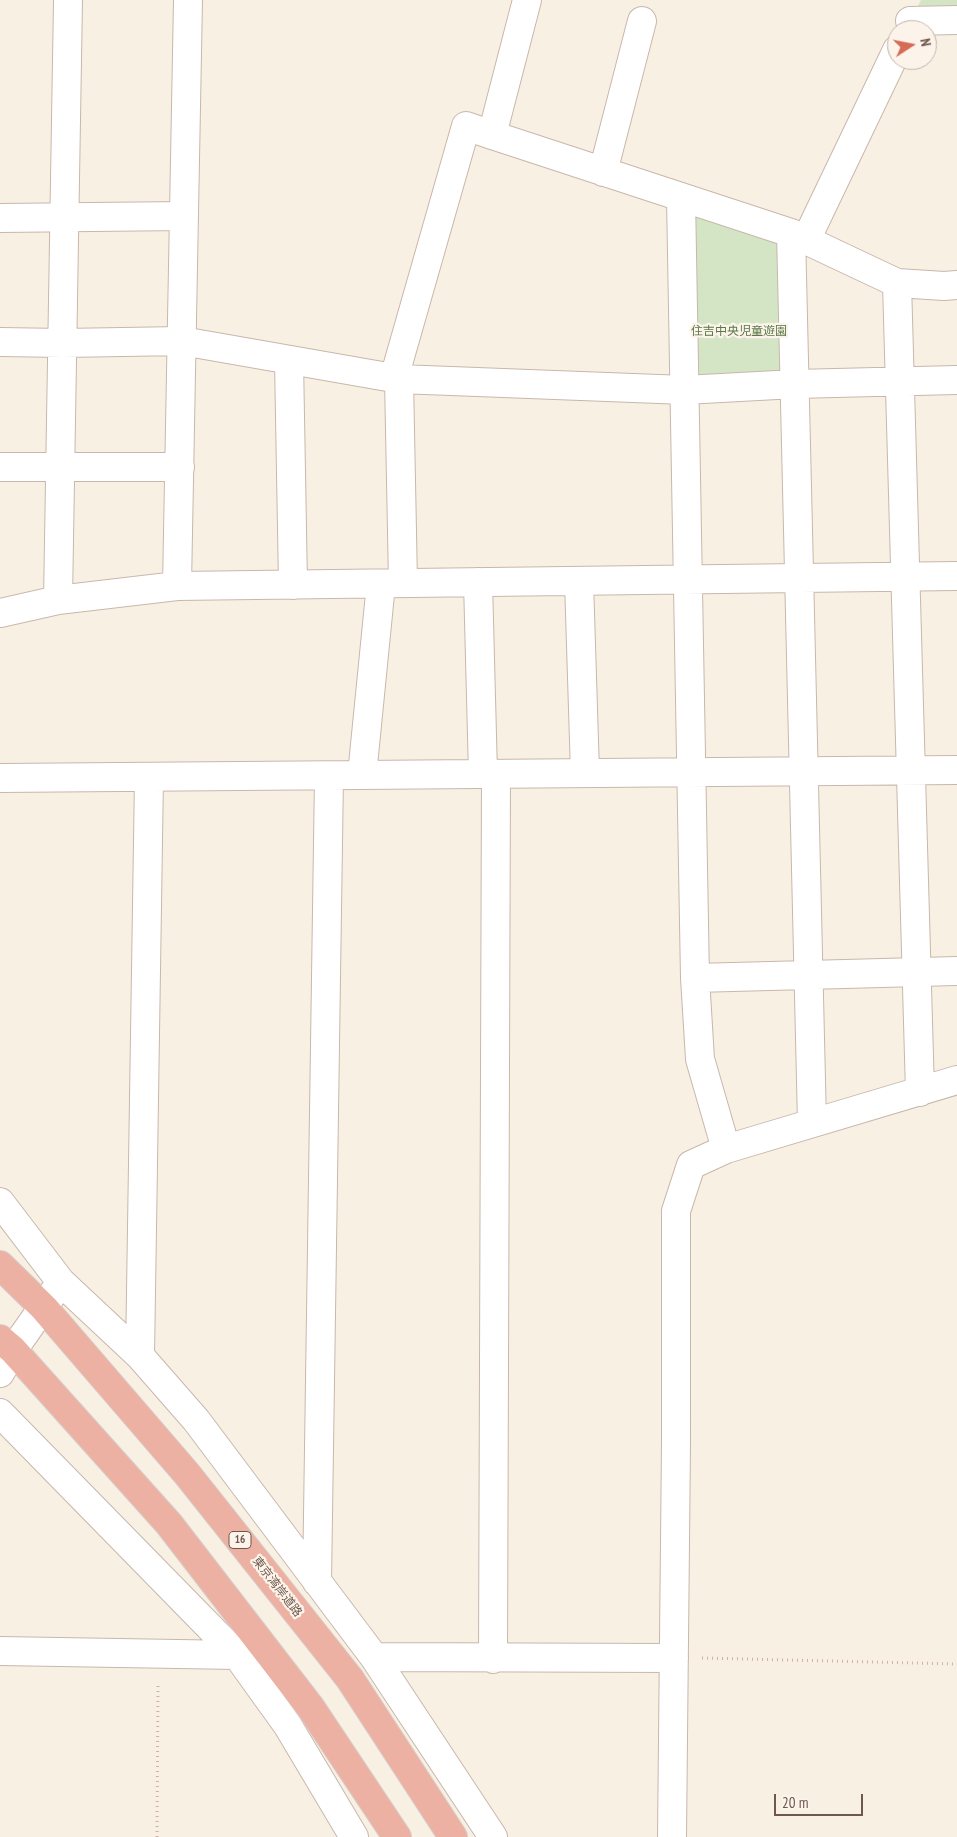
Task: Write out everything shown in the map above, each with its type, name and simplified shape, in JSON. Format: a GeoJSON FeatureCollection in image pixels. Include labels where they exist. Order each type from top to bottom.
{"type":"FeatureCollection","features":[{"type":"Feature","properties":{"kind":"highway","name":"東京湾岸道路"},"geometry":{"type":"LineString","coordinates":[[0,1265],[44,1308],[187,1474],[350,1679],[452,1837]]}},
{"type":"Feature","properties":{"kind":"highway"},"geometry":{"type":"LineString","coordinates":[[4,1354],[169,1524],[311,1708],[397,1837]]}},
{"type":"Feature","properties":{"kind":"street"},"geometry":{"type":"LineString","coordinates":[[58,600],[68,0]]}},
{"type":"Feature","properties":{"kind":"street"},"geometry":{"type":"LineString","coordinates":[[177,586],[188,0]]}},
{"type":"Feature","properties":{"kind":"street"},"geometry":{"type":"LineString","coordinates":[[492,135],[526,0]]}},
{"type":"Feature","properties":{"kind":"street"},"geometry":{"type":"LineString","coordinates":[[913,17],[957,20]]}},
{"type":"Feature","properties":{"kind":"street"},"geometry":{"type":"LineString","coordinates":[[603,172],[642,21]]}},
{"type":"Feature","properties":{"kind":"street"},"geometry":{"type":"LineString","coordinates":[[812,1123],[795,384],[799,237],[887,69]]}},
{"type":"Feature","properties":{"kind":"street"},"geometry":{"type":"LineString","coordinates":[[362,775],[392,583],[397,379],[466,126],[799,237],[897,283],[957,285]]}},
{"type":"Feature","properties":{"kind":"street"},"geometry":{"type":"LineString","coordinates":[[681,198],[695,978],[700,1058],[726,1149]]}},
{"type":"Feature","properties":{"kind":"street"},"geometry":{"type":"LineString","coordinates":[[0,218],[184,216]]}},
{"type":"Feature","properties":{"kind":"street"},"geometry":{"type":"LineString","coordinates":[[897,283],[920,1092]]}},
{"type":"Feature","properties":{"kind":"street"},"geometry":{"type":"LineString","coordinates":[[0,342],[182,341],[397,379],[685,390],[795,384],[957,380]]}},
{"type":"Feature","properties":{"kind":"street"},"geometry":{"type":"LineString","coordinates":[[289,360],[293,585]]}},
{"type":"Feature","properties":{"kind":"street"},"geometry":{"type":"LineString","coordinates":[[0,466],[180,467]]}},
{"type":"Feature","properties":{"kind":"street"},"geometry":{"type":"LineString","coordinates":[[0,613],[58,600],[177,586],[957,576]]}},
{"type":"Feature","properties":{"kind":"street"},"geometry":{"type":"LineString","coordinates":[[579,581],[585,773]]}},
{"type":"Feature","properties":{"kind":"street"},"geometry":{"type":"LineString","coordinates":[[478,582],[490,774],[493,1659]]}},
{"type":"Feature","properties":{"kind":"street"},"geometry":{"type":"LineString","coordinates":[[0,778],[957,770]]}},
{"type":"Feature","properties":{"kind":"street"},"geometry":{"type":"LineString","coordinates":[[318,1582],[329,776]]}},
{"type":"Feature","properties":{"kind":"street"},"geometry":{"type":"LineString","coordinates":[[140,1356],[149,777]]}},
{"type":"Feature","properties":{"kind":"street"},"geometry":{"type":"LineString","coordinates":[[695,978],[957,971]]}},
{"type":"Feature","properties":{"kind":"street"},"geometry":{"type":"LineString","coordinates":[[672,1837],[676,1211],[691,1165],[726,1149],[957,1080]]}},
{"type":"Feature","properties":{"kind":"street"},"geometry":{"type":"LineString","coordinates":[[0,1202],[61,1282],[140,1356],[196,1420],[374,1658],[493,1837]]}},
{"type":"Feature","properties":{"kind":"street"},"geometry":{"type":"LineString","coordinates":[[4,1354],[44,1308],[61,1282]]}},
{"type":"Feature","properties":{"kind":"street"},"geometry":{"type":"LineString","coordinates":[[0,1414],[236,1655],[288,1726],[354,1837]]}},
{"type":"Feature","properties":{"kind":"street"},"geometry":{"type":"LineString","coordinates":[[0,1652],[236,1655]]}},
{"type":"Feature","properties":{"kind":"street"},"geometry":{"type":"LineString","coordinates":[[374,1658],[674,1658]]}},
{"type":"Feature","properties":{"kind":"path"},"geometry":{"type":"LineString","coordinates":[[157,1837],[158,1654]]}},
{"type":"Feature","properties":{"kind":"path"},"geometry":{"type":"LineString","coordinates":[[674,1658],[957,1664]]}},
{"type":"Feature","properties":{"kind":"green space"},"geometry":{"type":"Polygon","coordinates":[[[921,0],[957,0],[957,20],[911,20],[921,0]]]}},
{"type":"Feature","properties":{"kind":"green space","name":"住吉中央児童遊園"},"geometry":{"type":"Polygon","coordinates":[[[681,198],[791,233],[795,384],[685,390],[681,198]]]}}]}
